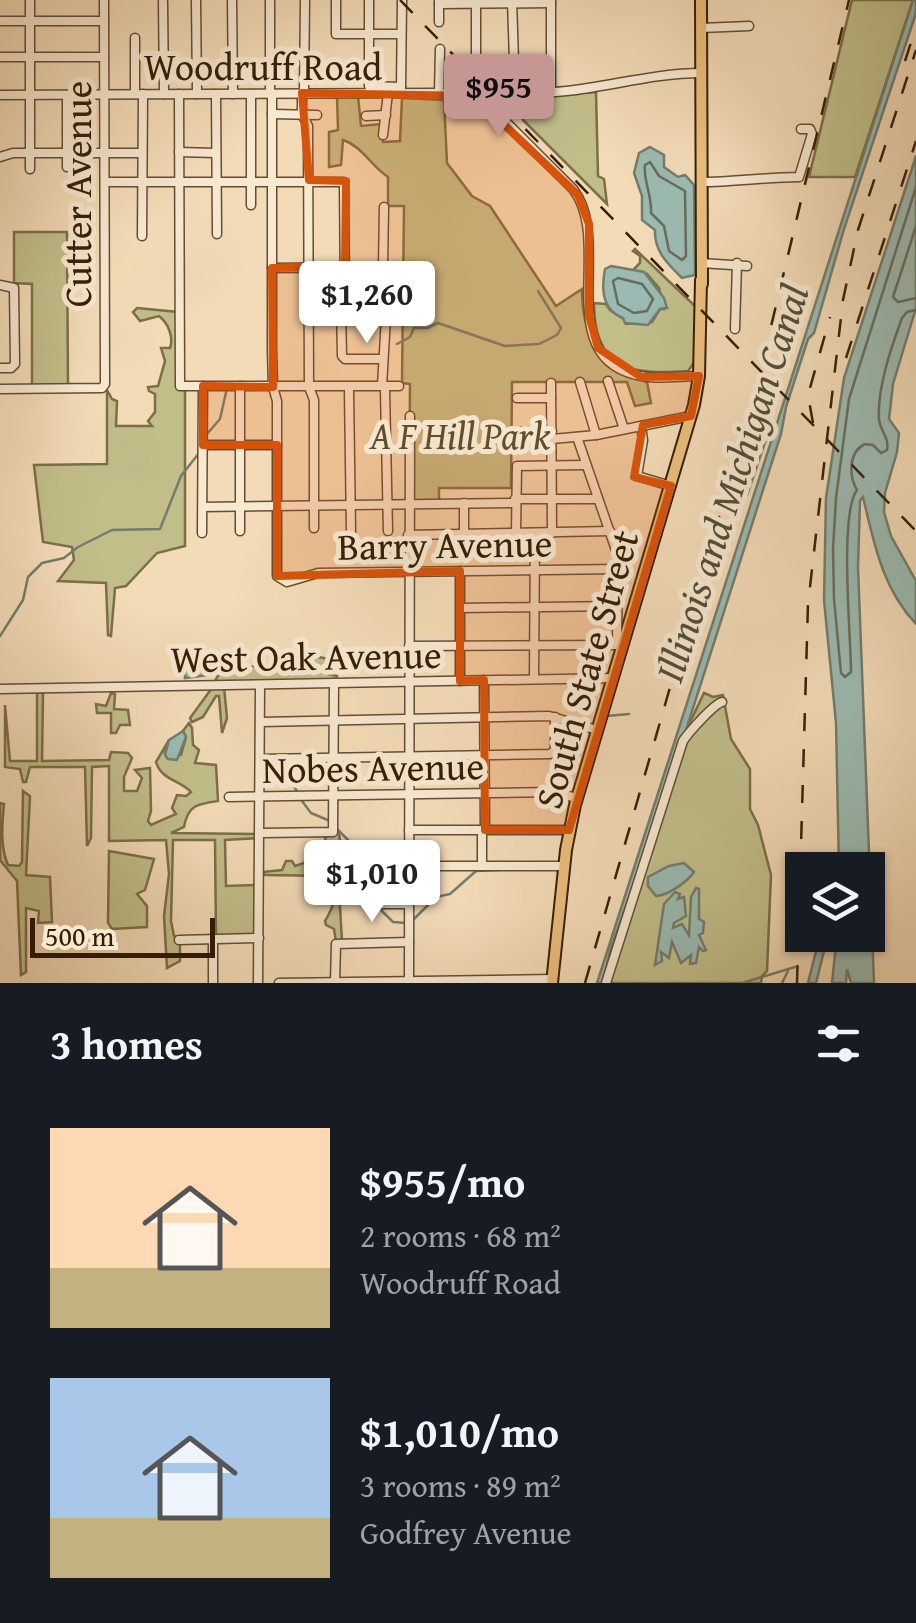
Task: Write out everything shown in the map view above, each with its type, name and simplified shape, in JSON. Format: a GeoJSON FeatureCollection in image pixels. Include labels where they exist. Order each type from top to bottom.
{"type":"FeatureCollection","features":[{"type":"Feature","properties":{"kind":"main road","name":"South State Street"},"geometry":{"type":"LineString","coordinates":[[552,981],[569,830],[620,644],[691,416],[699,376],[701,0]]}},
{"type":"Feature","properties":{"kind":"street"},"geometry":{"type":"LineString","coordinates":[[30,0],[30,169]]}},
{"type":"Feature","properties":{"kind":"street","name":"Cutter Avenue"},"geometry":{"type":"LineString","coordinates":[[0,389],[104,387],[104,0]]}},
{"type":"Feature","properties":{"kind":"street"},"geometry":{"type":"LineString","coordinates":[[196,0],[197,94]]}},
{"type":"Feature","properties":{"kind":"street"},"geometry":{"type":"LineString","coordinates":[[232,0],[233,94]]}},
{"type":"Feature","properties":{"kind":"street"},"geometry":{"type":"LineString","coordinates":[[270,0],[273,387],[277,401],[278,506]]}},
{"type":"Feature","properties":{"kind":"street"},"geometry":{"type":"LineString","coordinates":[[304,0],[302,114],[308,126],[314,528]]}},
{"type":"Feature","properties":{"kind":"street"},"geometry":{"type":"LineString","coordinates":[[336,0],[336,34],[401,34]]}},
{"type":"Feature","properties":{"kind":"street"},"geometry":{"type":"LineString","coordinates":[[368,0],[369,34]]}},
{"type":"Feature","properties":{"kind":"street"},"geometry":{"type":"LineString","coordinates":[[163,2],[164,94]]}},
{"type":"Feature","properties":{"kind":"street"},"geometry":{"type":"LineString","coordinates":[[401,2],[401,90]]}},
{"type":"Feature","properties":{"kind":"street"},"geometry":{"type":"LineString","coordinates":[[439,22],[439,2],[550,2],[550,92]]}},
{"type":"Feature","properties":{"kind":"street"},"geometry":{"type":"LineString","coordinates":[[476,2],[476,64]]}},
{"type":"Feature","properties":{"kind":"street"},"geometry":{"type":"LineString","coordinates":[[512,2],[515,92],[550,92],[648,76],[702,72]]}},
{"type":"Feature","properties":{"kind":"street"},"geometry":{"type":"LineString","coordinates":[[0,21],[104,20]]}},
{"type":"Feature","properties":{"kind":"street"},"geometry":{"type":"LineString","coordinates":[[701,28],[749,26]]}},
{"type":"Feature","properties":{"kind":"street","name":"Woodruff Road"},"geometry":{"type":"LineString","coordinates":[[369,34],[369,86],[474,96],[494,108],[578,196],[589,232],[590,328],[605,357],[618,368],[641,377],[699,376]]}},
{"type":"Feature","properties":{"kind":"street"},"geometry":{"type":"LineString","coordinates":[[134,38],[142,153],[142,236]]}},
{"type":"Feature","properties":{"kind":"street"},"geometry":{"type":"LineString","coordinates":[[439,93],[440,49]]}},
{"type":"Feature","properties":{"kind":"street"},"geometry":{"type":"LineString","coordinates":[[0,57],[104,57]]}},
{"type":"Feature","properties":{"kind":"street","name":"Woodruff Road"},"geometry":{"type":"LineString","coordinates":[[0,94],[303,94],[401,90]]}},
{"type":"Feature","properties":{"kind":"street"},"geometry":{"type":"LineString","coordinates":[[384,135],[388,93]]}},
{"type":"Feature","properties":{"kind":"street"},"geometry":{"type":"LineString","coordinates":[[179,94],[180,386],[399,386]]}},
{"type":"Feature","properties":{"kind":"street"},"geometry":{"type":"LineString","coordinates":[[216,94],[217,234]]}},
{"type":"Feature","properties":{"kind":"street"},"geometry":{"type":"LineString","coordinates":[[251,94],[251,205]]}},
{"type":"Feature","properties":{"kind":"street"},"geometry":{"type":"LineString","coordinates":[[67,95],[67,167]]}},
{"type":"Feature","properties":{"kind":"street"},"geometry":{"type":"LineString","coordinates":[[272,114],[317,114]]}},
{"type":"Feature","properties":{"kind":"street"},"geometry":{"type":"LineString","coordinates":[[366,116],[386,114]]}},
{"type":"Feature","properties":{"kind":"street"},"geometry":{"type":"LineString","coordinates":[[701,182],[800,176],[812,134],[810,129],[801,129]]}},
{"type":"Feature","properties":{"kind":"street"},"geometry":{"type":"LineString","coordinates":[[179,152],[216,153]]}},
{"type":"Feature","properties":{"kind":"street"},"geometry":{"type":"LineString","coordinates":[[0,157],[142,153]]}},
{"type":"Feature","properties":{"kind":"street"},"geometry":{"type":"LineString","coordinates":[[239,153],[251,153]]}},
{"type":"Feature","properties":{"kind":"street"},"geometry":{"type":"LineString","coordinates":[[105,182],[344,182],[343,359],[382,359]]}},
{"type":"Feature","properties":{"kind":"street"},"geometry":{"type":"LineString","coordinates":[[383,267],[384,207]]}},
{"type":"Feature","properties":{"kind":"street"},"geometry":{"type":"LineString","coordinates":[[701,264],[742,265],[735,329]]}},
{"type":"Feature","properties":{"kind":"street"},"geometry":{"type":"LineString","coordinates":[[272,268],[401,267]]}},
{"type":"Feature","properties":{"kind":"street"},"geometry":{"type":"LineString","coordinates":[[0,285],[14,288],[14,359],[12,367],[0,368]]}},
{"type":"Feature","properties":{"kind":"street"},"geometry":{"type":"LineString","coordinates":[[345,294],[385,296],[386,345],[382,359],[388,531]]}},
{"type":"Feature","properties":{"kind":"street"},"geometry":{"type":"LineString","coordinates":[[0,326],[14,326]]}},
{"type":"Feature","properties":{"kind":"street"},"geometry":{"type":"LineString","coordinates":[[0,359],[14,359]]}},
{"type":"Feature","properties":{"kind":"street"},"geometry":{"type":"LineString","coordinates":[[608,381],[624,429]]}},
{"type":"Feature","properties":{"kind":"street"},"geometry":{"type":"LineString","coordinates":[[580,382],[596,434]]}},
{"type":"Feature","properties":{"kind":"street"},"geometry":{"type":"LineString","coordinates":[[551,383],[552,533]]}},
{"type":"Feature","properties":{"kind":"street"},"geometry":{"type":"LineString","coordinates":[[202,533],[203,386]]}},
{"type":"Feature","properties":{"kind":"street"},"geometry":{"type":"LineString","coordinates":[[240,386],[240,531]]}},
{"type":"Feature","properties":{"kind":"street"},"geometry":{"type":"LineString","coordinates":[[349,390],[351,532]]}},
{"type":"Feature","properties":{"kind":"street"},"geometry":{"type":"LineString","coordinates":[[517,398],[552,398]]}},
{"type":"Feature","properties":{"kind":"street"},"geometry":{"type":"LineString","coordinates":[[408,981],[410,416]]}},
{"type":"Feature","properties":{"kind":"street"},"geometry":{"type":"LineString","coordinates":[[518,432],[577,437],[691,416]]}},
{"type":"Feature","properties":{"kind":"street"},"geometry":{"type":"LineString","coordinates":[[641,426],[643,440],[637,476],[670,486]]}},
{"type":"Feature","properties":{"kind":"street"},"geometry":{"type":"LineString","coordinates":[[408,646],[620,644],[618,556],[577,437]]}},
{"type":"Feature","properties":{"kind":"street"},"geometry":{"type":"LineString","coordinates":[[203,446],[277,445]]}},
{"type":"Feature","properties":{"kind":"street"},"geometry":{"type":"LineString","coordinates":[[516,533],[517,466],[585,464]]}},
{"type":"Feature","properties":{"kind":"street"},"geometry":{"type":"LineString","coordinates":[[637,490],[648,480]]}},
{"type":"Feature","properties":{"kind":"street"},"geometry":{"type":"LineString","coordinates":[[203,507],[598,498]]}},
{"type":"Feature","properties":{"kind":"street"},"geometry":{"type":"LineString","coordinates":[[464,504],[464,535]]}},
{"type":"Feature","properties":{"kind":"street","name":"Barry Avenue"},"geometry":{"type":"LineString","coordinates":[[278,506],[277,576],[288,582],[318,573],[618,568]]}},
{"type":"Feature","properties":{"kind":"street"},"geometry":{"type":"LineString","coordinates":[[408,535],[610,532]]}},
{"type":"Feature","properties":{"kind":"street"},"geometry":{"type":"LineString","coordinates":[[534,679],[535,533]]}},
{"type":"Feature","properties":{"kind":"street"},"geometry":{"type":"LineString","coordinates":[[460,571],[460,680]]}},
{"type":"Feature","properties":{"kind":"street"},"geometry":{"type":"LineString","coordinates":[[461,608],[617,606]]}},
{"type":"Feature","properties":{"kind":"street","name":"West Oak Avenue"},"geometry":{"type":"LineString","coordinates":[[0,689],[613,678]]}},
{"type":"Feature","properties":{"kind":"street"},"geometry":{"type":"LineString","coordinates":[[482,866],[484,680]]}},
{"type":"Feature","properties":{"kind":"street"},"geometry":{"type":"LineString","coordinates":[[262,833],[333,832],[334,683]]}},
{"type":"Feature","properties":{"kind":"street"},"geometry":{"type":"LineString","coordinates":[[258,983],[260,684]]}},
{"type":"Feature","properties":{"kind":"street"},"geometry":{"type":"LineString","coordinates":[[606,983],[683,741],[702,722],[710,707],[722,702]]}},
{"type":"Feature","properties":{"kind":"street"},"geometry":{"type":"LineString","coordinates":[[261,722],[555,717],[597,730]]}},
{"type":"Feature","properties":{"kind":"street"},"geometry":{"type":"LineString","coordinates":[[261,759],[554,753],[555,717]]}},
{"type":"Feature","properties":{"kind":"street","name":"Nobes Avenue"},"geometry":{"type":"LineString","coordinates":[[229,796],[552,792],[577,798]]}},
{"type":"Feature","properties":{"kind":"street"},"geometry":{"type":"LineString","coordinates":[[408,830],[569,830]]}},
{"type":"Feature","properties":{"kind":"street"},"geometry":{"type":"LineString","coordinates":[[408,866],[564,866]]}},
{"type":"Feature","properties":{"kind":"street"},"geometry":{"type":"LineString","coordinates":[[378,904],[408,904]]}},
{"type":"Feature","properties":{"kind":"street"},"geometry":{"type":"LineString","coordinates":[[179,940],[259,938]]}},
{"type":"Feature","properties":{"kind":"street"},"geometry":{"type":"LineString","coordinates":[[213,940],[213,983]]}},
{"type":"Feature","properties":{"kind":"street"},"geometry":{"type":"LineString","coordinates":[[335,982],[336,944],[408,942]]}},
{"type":"Feature","properties":{"kind":"street"},"geometry":{"type":"LineString","coordinates":[[279,983],[552,981]]}},
{"type":"Feature","properties":{"kind":"highlighted area"},"geometry":{"type":"Polygon","coordinates":[[[302,93],[474,96],[578,195],[589,224],[589,315],[598,348],[641,377],[699,376],[691,416],[643,425],[634,477],[671,486],[569,830],[485,830],[484,680],[460,681],[460,571],[277,576],[277,445],[203,445],[203,386],[273,387],[272,268],[345,267],[346,181],[309,180],[302,93]]]}},
{"type":"Feature","properties":{"kind":"green space"},"geometry":{"type":"Polygon","coordinates":[[[852,0],[913,0],[855,177],[809,177],[852,0]]]}},
{"type":"Feature","properties":{"kind":"green space"},"geometry":{"type":"Polygon","coordinates":[[[596,92],[598,176],[604,179],[607,204],[523,120],[516,105],[519,96],[596,92]]]}},
{"type":"Feature","properties":{"kind":"green space","name":"A F Hill Park"},"geometry":{"type":"Polygon","coordinates":[[[337,96],[358,96],[361,126],[381,124],[383,142],[400,141],[402,98],[444,100],[447,163],[472,196],[490,206],[556,306],[582,289],[586,322],[597,349],[617,368],[647,382],[651,403],[635,406],[627,382],[512,382],[511,488],[439,488],[439,503],[409,503],[410,384],[402,383],[404,206],[388,206],[388,177],[350,143],[343,140],[341,165],[329,167],[329,132],[338,130],[337,96]]]}},
{"type":"Feature","properties":{"kind":"green space"},"geometry":{"type":"Polygon","coordinates":[[[14,232],[67,232],[68,387],[32,387],[32,284],[14,283],[14,232]]]}},
{"type":"Feature","properties":{"kind":"green space"},"geometry":{"type":"Polygon","coordinates":[[[635,249],[695,306],[696,360],[688,371],[633,369],[609,355],[601,342],[594,303],[606,304],[626,324],[652,322],[664,309],[659,288],[647,274],[631,272],[640,263],[635,249]]]}},
{"type":"Feature","properties":{"kind":"green space"},"geometry":{"type":"Polygon","coordinates":[[[137,308],[178,312],[178,385],[185,391],[185,546],[157,553],[126,586],[115,588],[111,636],[106,583],[58,581],[74,560],[72,547],[43,542],[34,465],[107,464],[107,390],[117,401],[116,426],[152,426],[148,421],[155,412],[155,394],[148,387],[158,386],[165,361],[161,348],[170,348],[171,339],[159,316],[140,321],[133,312],[137,308]]]}},
{"type":"Feature","properties":{"kind":"green space"},"geometry":{"type":"Polygon","coordinates":[[[295,657],[329,659],[325,667],[328,674],[337,676],[337,681],[214,683],[223,666],[285,667],[295,657]]]}},
{"type":"Feature","properties":{"kind":"green space"},"geometry":{"type":"Polygon","coordinates":[[[224,687],[227,718],[222,733],[219,696],[203,717],[192,722],[190,718],[212,688],[224,687]]]}},
{"type":"Feature","properties":{"kind":"green space"},"geometry":{"type":"Polygon","coordinates":[[[37,691],[43,693],[42,761],[109,760],[111,752],[128,753],[132,758],[124,777],[124,791],[137,791],[142,778],[135,770],[150,768],[151,825],[176,814],[172,808],[177,795],[191,792],[162,773],[156,762],[169,740],[165,753],[181,755],[186,737],[183,731],[189,723],[193,745],[199,750],[195,763],[216,765],[218,801],[195,807],[184,827],[171,833],[260,834],[260,838],[225,840],[226,886],[259,885],[258,937],[216,938],[215,840],[173,840],[171,921],[174,936],[180,937],[180,961],[167,968],[166,840],[109,841],[109,766],[92,767],[91,838],[87,846],[85,767],[30,767],[23,782],[20,769],[5,767],[5,705],[10,761],[37,761],[37,691]]]}},
{"type":"Feature","properties":{"kind":"green space"},"geometry":{"type":"Polygon","coordinates":[[[111,693],[115,694],[114,709],[128,710],[130,725],[120,725],[116,733],[111,733],[111,713],[97,713],[96,704],[106,706],[111,693]]]}},
{"type":"Feature","properties":{"kind":"green space"},"geometry":{"type":"Polygon","coordinates":[[[704,693],[713,697],[723,695],[731,739],[750,769],[750,809],[771,875],[767,971],[761,983],[609,983],[684,735],[704,693]]]}},
{"type":"Feature","properties":{"kind":"green space"},"geometry":{"type":"Polygon","coordinates":[[[23,791],[30,796],[26,875],[50,877],[52,922],[38,923],[39,911],[26,908],[26,972],[21,975],[17,881],[0,860],[0,803],[4,804],[5,858],[8,865],[19,866],[23,791]]]}},
{"type":"Feature","properties":{"kind":"green space"},"geometry":{"type":"Polygon","coordinates":[[[339,834],[344,864],[367,865],[364,873],[338,873],[342,941],[336,942],[334,929],[325,921],[334,899],[330,876],[263,872],[282,870],[286,861],[295,866],[304,863],[313,848],[326,848],[325,837],[339,834]]]}},
{"type":"Feature","properties":{"kind":"green space"},"geometry":{"type":"Polygon","coordinates":[[[109,851],[154,859],[145,890],[137,894],[147,906],[147,927],[112,929],[108,923],[109,851]]]}},
{"type":"Feature","properties":{"kind":"water"},"geometry":{"type":"Polygon","coordinates":[[[913,0],[916,13],[844,229],[814,333],[808,339],[781,434],[668,786],[610,951],[603,983],[597,983],[913,0]]]}},
{"type":"Feature","properties":{"kind":"water"},"geometry":{"type":"Polygon","coordinates":[[[650,147],[664,155],[664,167],[678,177],[685,175],[694,185],[695,275],[682,278],[671,267],[659,250],[655,230],[642,220],[642,196],[634,173],[639,153],[650,147]]]}},
{"type":"Feature","properties":{"kind":"water"},"geometry":{"type":"Polygon","coordinates":[[[916,156],[916,308],[893,384],[889,419],[899,433],[884,512],[891,536],[916,581],[916,624],[887,580],[863,497],[860,501],[858,567],[869,852],[839,852],[836,723],[824,600],[826,498],[844,378],[916,156]]]}},
{"type":"Feature","properties":{"kind":"water"},"geometry":{"type":"Polygon","coordinates":[[[611,266],[644,272],[667,308],[660,309],[648,325],[625,323],[605,298],[605,269],[611,266]]]}},
{"type":"Feature","properties":{"kind":"water"},"geometry":{"type":"Polygon","coordinates":[[[199,661],[214,663],[216,674],[185,678],[185,670],[199,661]]]}},
{"type":"Feature","properties":{"kind":"water"},"geometry":{"type":"Polygon","coordinates":[[[183,731],[186,737],[177,760],[168,759],[165,755],[169,740],[183,731]]]}},
{"type":"Feature","properties":{"kind":"water"},"geometry":{"type":"Polygon","coordinates":[[[684,863],[694,872],[691,876],[672,891],[656,896],[648,886],[648,877],[684,863]]]}},
{"type":"Feature","properties":{"kind":"water"},"geometry":{"type":"Polygon","coordinates":[[[696,888],[699,919],[704,922],[703,933],[699,935],[706,950],[699,947],[696,963],[690,964],[691,955],[681,963],[672,942],[669,958],[661,952],[662,961],[655,965],[664,904],[675,892],[680,894],[678,899],[684,897],[686,916],[673,928],[682,924],[689,935],[691,897],[696,888]]]}},
{"type":"Feature","properties":{"kind":"water"},"geometry":{"type":"Polygon","coordinates":[[[816,952],[824,952],[816,983],[808,983],[816,952]]]}},
{"type":"Feature","properties":{"kind":"water"},"geometry":{"type":"Polygon","coordinates":[[[835,952],[873,952],[874,983],[851,983],[847,969],[846,983],[832,983],[835,952]]]}},
{"type":"Feature","properties":{"kind":"waterway"},"geometry":{"type":"LineString","coordinates":[[397,344],[410,337],[414,328],[438,323],[505,346],[539,344],[557,335],[561,328],[538,291]]}},
{"type":"Feature","properties":{"kind":"waterway"},"geometry":{"type":"LineString","coordinates":[[207,434],[220,419],[227,388]]}},
{"type":"Feature","properties":{"kind":"waterway","name":"Illinois and Michigan Canal"},"geometry":{"type":"LineString","coordinates":[[747,495],[771,425]]}},
{"type":"Feature","properties":{"kind":"waterway"},"geometry":{"type":"LineString","coordinates":[[0,636],[23,600],[28,577],[42,563],[64,558],[112,530],[160,529],[181,476],[199,453]]}},
{"type":"Feature","properties":{"kind":"waterway","name":"Illinois and Michigan Canal"},"geometry":{"type":"LineString","coordinates":[[720,505],[743,497]]}},
{"type":"Feature","properties":{"kind":"waterway"},"geometry":{"type":"LineString","coordinates":[[607,716],[629,714]]}},
{"type":"Feature","properties":{"kind":"waterway"},"geometry":{"type":"LineString","coordinates":[[276,776],[287,777],[297,791]]}},
{"type":"Feature","properties":{"kind":"waterway"},"geometry":{"type":"LineString","coordinates":[[299,797],[311,813],[330,821]]}},
{"type":"Feature","properties":{"kind":"waterway"},"geometry":{"type":"LineString","coordinates":[[335,827],[356,848],[362,882],[376,901]]}},
{"type":"Feature","properties":{"kind":"waterway"},"geometry":{"type":"LineString","coordinates":[[412,921],[436,897],[450,894],[476,871],[499,870]]}},
{"type":"Feature","properties":{"kind":"waterway"},"geometry":{"type":"LineString","coordinates":[[380,909],[393,922],[406,923]]}},
{"type":"Feature","properties":{"kind":"waterway"},"geometry":{"type":"LineString","coordinates":[[742,983],[795,967]]}},
{"type":"Feature","properties":{"kind":"waterway"},"geometry":{"type":"LineString","coordinates":[[782,983],[788,971]]}},
{"type":"Feature","properties":{"kind":"waterway"},"geometry":{"type":"LineString","coordinates":[[722,983],[727,983]]}},
{"type":"Feature","properties":{"kind":"railway"},"geometry":{"type":"LineString","coordinates":[[400,0],[916,531]]}},
{"type":"Feature","properties":{"kind":"railway"},"geometry":{"type":"LineString","coordinates":[[585,983],[757,385],[849,0]]}},
{"type":"Feature","properties":{"kind":"railway"},"geometry":{"type":"LineString","coordinates":[[905,61],[916,27]]}},
{"type":"Feature","properties":{"kind":"railway"},"geometry":{"type":"LineString","coordinates":[[797,983],[808,604],[843,300],[858,230],[916,50]]}},
{"type":"Feature","properties":{"kind":"railway"},"geometry":{"type":"LineString","coordinates":[[846,358],[916,141]]}},
{"type":"Feature","properties":{"kind":"railway"},"geometry":{"type":"LineString","coordinates":[[813,423],[808,395],[830,317]]}}]}
